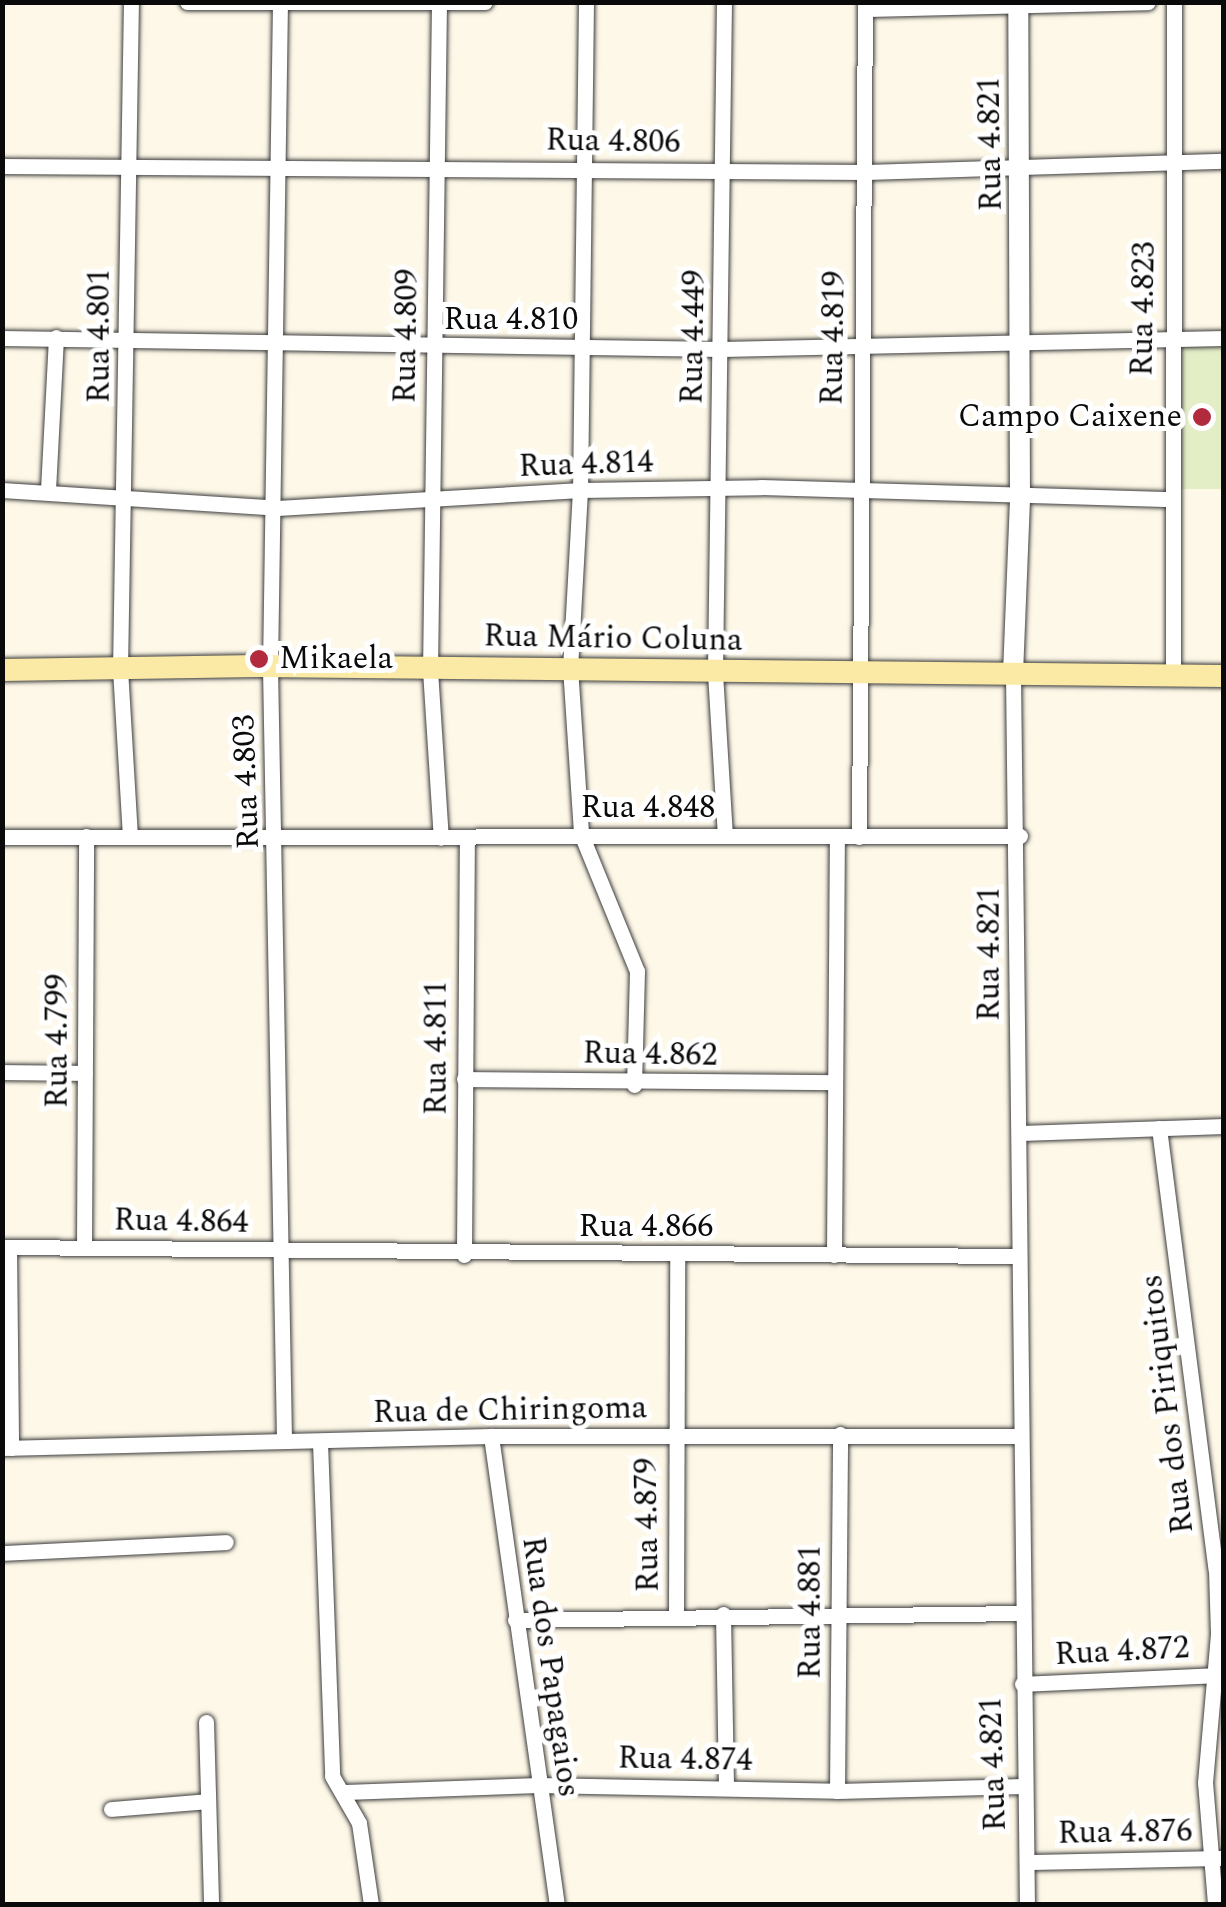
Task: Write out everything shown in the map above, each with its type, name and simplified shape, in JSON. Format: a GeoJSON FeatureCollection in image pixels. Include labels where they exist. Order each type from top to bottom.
{"type":"FeatureCollection","features":[{"type":"Feature","properties":{"kind":"main road","name":"Rua Mário Coluna"},"geometry":{"type":"LineString","coordinates":[[2,670],[570,668],[858,675],[1224,676]]}},
{"type":"Feature","properties":{"kind":"street","name":"Rua 4.801"},"geometry":{"type":"LineString","coordinates":[[130,837],[120,670],[128,496],[131,2]]}},
{"type":"Feature","properties":{"kind":"street"},"geometry":{"type":"LineString","coordinates":[[187,2],[485,2]]}},
{"type":"Feature","properties":{"kind":"street"},"geometry":{"type":"LineString","coordinates":[[586,2],[580,490],[570,668],[581,834],[635,957],[634,1085]]}},
{"type":"Feature","properties":{"kind":"street","name":"Rua 4.449"},"geometry":{"type":"LineString","coordinates":[[724,2],[715,672],[725,835]]}},
{"type":"Feature","properties":{"kind":"street"},"geometry":{"type":"LineString","coordinates":[[865,6],[1148,2]]}},
{"type":"Feature","properties":{"kind":"street","name":"Rua 4.823"},"geometry":{"type":"LineString","coordinates":[[1172,676],[1169,341],[1176,163],[1174,2]]}},
{"type":"Feature","properties":{"kind":"street","name":"Rua 4.803"},"geometry":{"type":"LineString","coordinates":[[280,4],[277,508],[270,667],[277,838],[276,1252],[284,1439]]}},
{"type":"Feature","properties":{"kind":"street","name":"Rua 4.809"},"geometry":{"type":"LineString","coordinates":[[438,4],[430,670],[441,838]]}},
{"type":"Feature","properties":{"kind":"street","name":"Rua 4.821"},"geometry":{"type":"LineString","coordinates":[[1018,4],[1022,168],[1020,498],[1013,674],[1020,836],[1017,1436],[1027,1904]]}},
{"type":"Feature","properties":{"kind":"street","name":"Rua 4.819"},"geometry":{"type":"LineString","coordinates":[[858,675],[865,6]]}},
{"type":"Feature","properties":{"kind":"street","name":"Rua 4.806"},"geometry":{"type":"LineString","coordinates":[[2,166],[866,172],[1224,161]]}},
{"type":"Feature","properties":{"kind":"street"},"geometry":{"type":"LineString","coordinates":[[48,490],[56,337]]}},
{"type":"Feature","properties":{"kind":"street","name":"Rua 4.810"},"geometry":{"type":"LineString","coordinates":[[2,338],[432,348],[722,349],[1224,338]]}},
{"type":"Feature","properties":{"kind":"street","name":"Rua 4.814"},"geometry":{"type":"LineString","coordinates":[[2,490],[48,490],[277,508],[433,502],[580,490],[718,488],[1173,499]]}},
{"type":"Feature","properties":{"kind":"street"},"geometry":{"type":"LineString","coordinates":[[858,675],[859,837]]}},
{"type":"Feature","properties":{"kind":"street","name":"Rua 4.848"},"geometry":{"type":"LineString","coordinates":[[2,838],[467,841],[581,834],[1020,836]]}},
{"type":"Feature","properties":{"kind":"street","name":"Rua 4.799"},"geometry":{"type":"LineString","coordinates":[[84,1247],[86,836]]}},
{"type":"Feature","properties":{"kind":"street"},"geometry":{"type":"LineString","coordinates":[[834,1255],[837,837]]}},
{"type":"Feature","properties":{"kind":"street","name":"Rua 4.811"},"geometry":{"type":"LineString","coordinates":[[464,1255],[467,841]]}},
{"type":"Feature","properties":{"kind":"street"},"geometry":{"type":"LineString","coordinates":[[2,1072],[86,1073]]}},
{"type":"Feature","properties":{"kind":"street","name":"Rua 4.862"},"geometry":{"type":"LineString","coordinates":[[464,1079],[634,1085],[835,1082]]}},
{"type":"Feature","properties":{"kind":"street"},"geometry":{"type":"LineString","coordinates":[[1021,1133],[1224,1126]]}},
{"type":"Feature","properties":{"kind":"street","name":"Rua dos Piriquitos"},"geometry":{"type":"LineString","coordinates":[[1159,1128],[1216,1570],[1219,1675],[1205,1782],[1218,1859],[1216,1904]]}},
{"type":"Feature","properties":{"kind":"street"},"geometry":{"type":"LineString","coordinates":[[6,1247],[7,1448]]}},
{"type":"Feature","properties":{"kind":"street","name":"Rua 4.864"},"geometry":{"type":"LineString","coordinates":[[6,1247],[276,1252]]}},
{"type":"Feature","properties":{"kind":"street","name":"Rua 4.866"},"geometry":{"type":"LineString","coordinates":[[276,1252],[1017,1256]]}},
{"type":"Feature","properties":{"kind":"street","name":"Rua 4.879"},"geometry":{"type":"LineString","coordinates":[[676,1616],[677,1254]]}},
{"type":"Feature","properties":{"kind":"street","name":"Rua 4.881"},"geometry":{"type":"LineString","coordinates":[[838,1790],[840,1434]]}},
{"type":"Feature","properties":{"kind":"street","name":"Rua de Chiringoma"},"geometry":{"type":"LineString","coordinates":[[7,1448],[491,1436],[1017,1436]]}},
{"type":"Feature","properties":{"kind":"street","name":"Rua dos Papagaios"},"geometry":{"type":"LineString","coordinates":[[491,1436],[557,1904]]}},
{"type":"Feature","properties":{"kind":"street"},"geometry":{"type":"LineString","coordinates":[[320,1442],[331,1761],[362,1833],[371,1904]]}},
{"type":"Feature","properties":{"kind":"street"},"geometry":{"type":"LineString","coordinates":[[2,1553],[226,1542]]}},
{"type":"Feature","properties":{"kind":"street"},"geometry":{"type":"LineString","coordinates":[[515,1620],[838,1611],[1020,1613]]}},
{"type":"Feature","properties":{"kind":"street"},"geometry":{"type":"LineString","coordinates":[[723,1614],[726,1788]]}},
{"type":"Feature","properties":{"kind":"street","name":"Rua 4.872"},"geometry":{"type":"LineString","coordinates":[[1022,1684],[1219,1675]]}},
{"type":"Feature","properties":{"kind":"street"},"geometry":{"type":"LineString","coordinates":[[206,1722],[210,1904]]}},
{"type":"Feature","properties":{"kind":"street","name":"Rua 4.874"},"geometry":{"type":"LineString","coordinates":[[344,1792],[538,1784],[838,1790],[1024,1786]]}},
{"type":"Feature","properties":{"kind":"street"},"geometry":{"type":"LineString","coordinates":[[111,1808],[208,1801]]}},
{"type":"Feature","properties":{"kind":"street","name":"Rua 4.876"},"geometry":{"type":"LineString","coordinates":[[1028,1862],[1218,1859]]}},
{"type":"Feature","properties":{"kind":"green space","name":"Campo Caixene"},"geometry":{"type":"Polygon","coordinates":[[[1180,346],[1223,346],[1223,489],[1180,489],[1180,346]]]}},
{"type":"Feature","properties":{"kind":"place","name":"Campo Caixene"},"geometry":{"type":"Point","coordinates":[1202,417]}},
{"type":"Feature","properties":{"kind":"place","name":"Mikaela"},"geometry":{"type":"Point","coordinates":[259,659]}}]}
